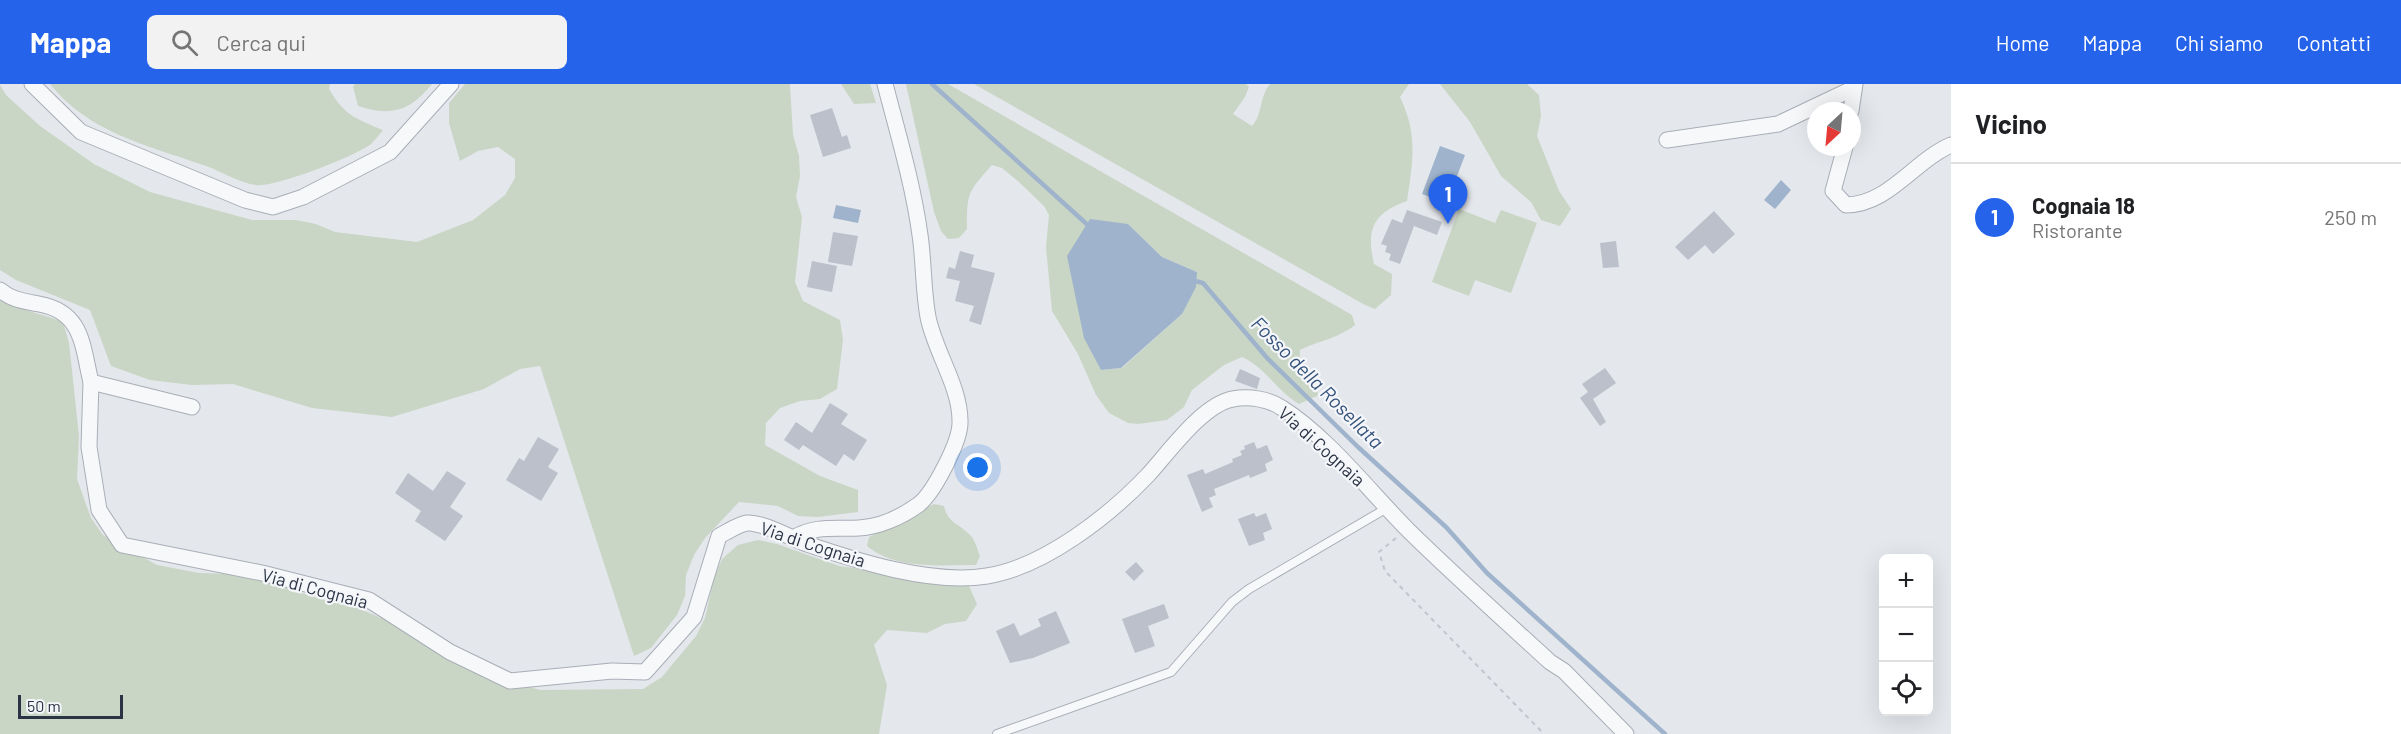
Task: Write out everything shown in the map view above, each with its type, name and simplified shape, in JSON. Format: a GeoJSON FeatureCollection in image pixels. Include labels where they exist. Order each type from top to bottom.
{"type":"FeatureCollection","features":[{"type":"Feature","properties":{"kind":"street"},"geometry":{"type":"LineString","coordinates":[[32,84],[81,132],[245,200],[273,207],[303,197],[390,152],[451,84]]}},
{"type":"Feature","properties":{"kind":"street"},"geometry":{"type":"LineString","coordinates":[[793,538],[814,528],[862,528],[894,520],[920,504],[945,465],[960,423],[957,399],[936,348],[928,315],[912,187],[885,84]]}},
{"type":"Feature","properties":{"kind":"street"},"geometry":{"type":"LineString","coordinates":[[1852,102],[1854,86]]}},
{"type":"Feature","properties":{"kind":"street"},"geometry":{"type":"LineString","coordinates":[[1667,140],[1778,124],[1854,86]]}},
{"type":"Feature","properties":{"kind":"street"},"geometry":{"type":"LineString","coordinates":[[1843,156],[1833,191],[1846,205],[1863,205],[1878,197],[1938,151],[1951,145]]}},
{"type":"Feature","properties":{"kind":"street","name":"Via di Cognaia"},"geometry":{"type":"LineString","coordinates":[[0,290],[10,299],[54,307],[75,322],[91,382],[89,447],[99,510],[122,545],[250,571],[369,600],[450,652],[510,681],[612,671],[645,672],[694,616],[719,536],[747,523],[838,554],[897,569],[956,578],[989,576],[1036,560],[1100,519],[1133,490],[1211,407],[1233,399],[1266,400],[1283,408],[1309,430],[1408,530],[1550,662],[1564,671],[1626,734]]}},
{"type":"Feature","properties":{"kind":"street"},"geometry":{"type":"LineString","coordinates":[[91,382],[192,407]]}},
{"type":"Feature","properties":{"kind":"lane"},"geometry":{"type":"LineString","coordinates":[[997,734],[1172,672],[1232,602],[1249,589],[1387,508]]}},
{"type":"Feature","properties":{"kind":"path"},"geometry":{"type":"LineString","coordinates":[[1408,530],[1379,552],[1385,571],[1544,734]]}},
{"type":"Feature","properties":{"kind":"green space"},"geometry":{"type":"Polygon","coordinates":[[[50,84],[330,84],[329,89],[340,105],[358,119],[383,130],[371,144],[333,163],[279,182],[256,185],[242,182],[207,166],[119,135],[82,114],[50,84]]]}},
{"type":"Feature","properties":{"kind":"green space"},"geometry":{"type":"Polygon","coordinates":[[[355,84],[432,84],[408,106],[391,111],[381,111],[358,106],[353,87],[355,84]]]}},
{"type":"Feature","properties":{"kind":"green space"},"geometry":{"type":"Polygon","coordinates":[[[465,84],[790,84],[793,135],[799,156],[800,176],[796,197],[802,217],[795,282],[803,301],[840,320],[843,340],[837,389],[820,399],[800,401],[780,408],[766,423],[765,445],[820,476],[858,490],[858,512],[818,517],[798,516],[778,506],[739,502],[705,538],[694,555],[686,575],[685,596],[677,615],[651,648],[634,656],[540,366],[520,369],[484,389],[392,417],[312,408],[233,384],[192,385],[150,380],[111,366],[90,310],[16,280],[0,270],[0,85],[6,95],[40,126],[94,164],[150,192],[252,220],[296,220],[316,224],[335,232],[417,242],[473,220],[505,195],[515,178],[515,159],[498,147],[478,151],[460,161],[449,123],[449,103],[465,84]]]}},
{"type":"Feature","properties":{"kind":"green space"},"geometry":{"type":"Polygon","coordinates":[[[841,84],[870,84],[876,103],[854,104],[841,84]]]}},
{"type":"Feature","properties":{"kind":"green space"},"geometry":{"type":"Polygon","coordinates":[[[906,84],[948,84],[1352,315],[1355,325],[1341,334],[1300,350],[1303,368],[1319,395],[1299,404],[1284,393],[1258,367],[1242,357],[1224,365],[1192,390],[1184,407],[1167,420],[1128,423],[1109,413],[1096,395],[1078,354],[1052,311],[1046,247],[1049,215],[1044,206],[1002,168],[992,165],[970,194],[967,229],[959,238],[948,239],[941,231],[934,212],[906,84]],[[1128,224],[1101,370],[1122,368],[1182,314],[1197,272],[1162,257],[1128,224]]]}},
{"type":"Feature","properties":{"kind":"green space"},"geometry":{"type":"Polygon","coordinates":[[[974,84],[1246,84],[1249,87],[1245,97],[1233,114],[1252,126],[1270,84],[1409,84],[1400,97],[1412,136],[1412,160],[1407,201],[1386,211],[1380,217],[1372,232],[1371,241],[1374,264],[1392,274],[1391,295],[1375,309],[1365,305],[974,84]]]}},
{"type":"Feature","properties":{"kind":"green space"},"geometry":{"type":"Polygon","coordinates":[[[1440,84],[1527,84],[1539,95],[1541,116],[1537,136],[1559,191],[1571,209],[1560,226],[1541,220],[1531,202],[1501,176],[1470,122],[1440,84]]]}},
{"type":"Feature","properties":{"kind":"green space"},"geometry":{"type":"Polygon","coordinates":[[[1459,209],[1495,223],[1501,210],[1537,223],[1511,293],[1475,280],[1469,296],[1432,282],[1459,209]]]}},
{"type":"Feature","properties":{"kind":"green space"},"geometry":{"type":"Polygon","coordinates":[[[0,300],[63,322],[69,343],[79,436],[77,479],[91,518],[103,535],[157,565],[199,573],[241,574],[327,601],[349,604],[406,629],[500,679],[540,690],[643,689],[662,677],[696,636],[705,618],[714,578],[722,559],[738,545],[758,540],[777,544],[839,566],[885,572],[926,582],[969,586],[977,604],[966,621],[945,624],[927,633],[887,630],[874,645],[887,685],[879,734],[0,734],[0,300]]]}},
{"type":"Feature","properties":{"kind":"green space"},"geometry":{"type":"Polygon","coordinates":[[[934,504],[944,506],[951,519],[973,539],[980,556],[976,565],[905,563],[879,554],[867,546],[869,537],[934,504]]]}},
{"type":"Feature","properties":{"kind":"water"},"geometry":{"type":"Polygon","coordinates":[[[1440,146],[1465,155],[1447,203],[1422,194],[1440,146]]]}},
{"type":"Feature","properties":{"kind":"water"},"geometry":{"type":"Polygon","coordinates":[[[1781,180],[1791,190],[1775,209],[1764,200],[1781,180]]]}},
{"type":"Feature","properties":{"kind":"water"},"geometry":{"type":"Polygon","coordinates":[[[836,205],[861,210],[858,223],[833,218],[836,205]]]}},
{"type":"Feature","properties":{"kind":"water"},"geometry":{"type":"Polygon","coordinates":[[[1090,219],[1128,224],[1162,257],[1197,272],[1196,287],[1182,314],[1121,368],[1101,370],[1084,338],[1067,256],[1090,219]]]}},
{"type":"Feature","properties":{"kind":"building"},"geometry":{"type":"Polygon","coordinates":[[[832,108],[842,137],[847,135],[851,148],[823,157],[810,115],[832,108]]]}},
{"type":"Feature","properties":{"kind":"building"},"geometry":{"type":"Polygon","coordinates":[[[1407,210],[1442,222],[1437,235],[1414,226],[1400,264],[1389,260],[1391,254],[1385,252],[1387,246],[1381,244],[1392,219],[1402,223],[1407,210]]]}},
{"type":"Feature","properties":{"kind":"building"},"geometry":{"type":"Polygon","coordinates":[[[1714,211],[1735,234],[1713,254],[1705,245],[1688,260],[1675,247],[1714,211]]]}},
{"type":"Feature","properties":{"kind":"building"},"geometry":{"type":"Polygon","coordinates":[[[833,232],[858,236],[852,266],[828,262],[833,232]]]}},
{"type":"Feature","properties":{"kind":"building"},"geometry":{"type":"Polygon","coordinates":[[[1616,241],[1619,267],[1603,268],[1600,243],[1616,241]]]}},
{"type":"Feature","properties":{"kind":"building"},"geometry":{"type":"Polygon","coordinates":[[[960,251],[974,255],[971,267],[995,273],[981,325],[969,321],[974,306],[955,301],[960,281],[946,278],[949,267],[955,269],[960,251]]]}},
{"type":"Feature","properties":{"kind":"building"},"geometry":{"type":"Polygon","coordinates":[[[812,261],[837,266],[832,292],[807,287],[812,261]]]}},
{"type":"Feature","properties":{"kind":"building"},"geometry":{"type":"Polygon","coordinates":[[[1605,368],[1616,383],[1593,399],[1606,422],[1600,426],[1580,398],[1588,392],[1582,384],[1605,368]]]}},
{"type":"Feature","properties":{"kind":"building"},"geometry":{"type":"Polygon","coordinates":[[[1240,369],[1260,378],[1257,389],[1235,381],[1240,369]]]}},
{"type":"Feature","properties":{"kind":"building"},"geometry":{"type":"Polygon","coordinates":[[[830,403],[848,414],[841,424],[867,440],[854,461],[844,454],[836,466],[803,445],[799,450],[784,440],[796,422],[812,433],[830,403]]]}},
{"type":"Feature","properties":{"kind":"building"},"geometry":{"type":"Polygon","coordinates":[[[538,437],[559,449],[548,467],[558,473],[541,501],[506,480],[519,458],[524,461],[538,437]]]}},
{"type":"Feature","properties":{"kind":"building"},"geometry":{"type":"Polygon","coordinates":[[[1254,442],[1257,449],[1267,445],[1273,460],[1265,464],[1267,471],[1250,478],[1249,475],[1214,489],[1216,495],[1209,498],[1213,507],[1202,512],[1187,475],[1203,469],[1205,474],[1233,462],[1232,459],[1242,455],[1240,451],[1245,449],[1244,446],[1254,442]]]}},
{"type":"Feature","properties":{"kind":"building"},"geometry":{"type":"Polygon","coordinates":[[[447,471],[466,483],[450,507],[463,516],[445,541],[415,521],[421,511],[395,493],[408,473],[433,491],[447,471]]]}},
{"type":"Feature","properties":{"kind":"building"},"geometry":{"type":"Polygon","coordinates":[[[1254,513],[1256,517],[1266,513],[1272,529],[1263,533],[1265,540],[1249,546],[1238,519],[1254,513]]]}},
{"type":"Feature","properties":{"kind":"building"},"geometry":{"type":"Polygon","coordinates":[[[1136,562],[1144,571],[1134,581],[1125,572],[1136,562]]]}},
{"type":"Feature","properties":{"kind":"building"},"geometry":{"type":"Polygon","coordinates":[[[1164,604],[1169,618],[1148,626],[1155,646],[1135,653],[1122,619],[1164,604]]]}},
{"type":"Feature","properties":{"kind":"building"},"geometry":{"type":"Polygon","coordinates":[[[1056,611],[1070,643],[1033,658],[1010,663],[996,631],[1014,623],[1020,636],[1041,626],[1038,619],[1056,611]]]}},
{"type":"Feature","properties":{"kind":"waterway","name":"Fosso della Rosellata"},"geometry":{"type":"LineString","coordinates":[[932,84],[1090,227]]}},
{"type":"Feature","properties":{"kind":"waterway","name":"Fosso della Rosellata"},"geometry":{"type":"LineString","coordinates":[[1191,280],[1203,283],[1268,359],[1358,447],[1446,527],[1487,573],[1665,734]]}},
{"type":"Feature","properties":{"kind":"place","name":"Cognaia 18"},"geometry":{"type":"Point","coordinates":[1448,224]}}]}
